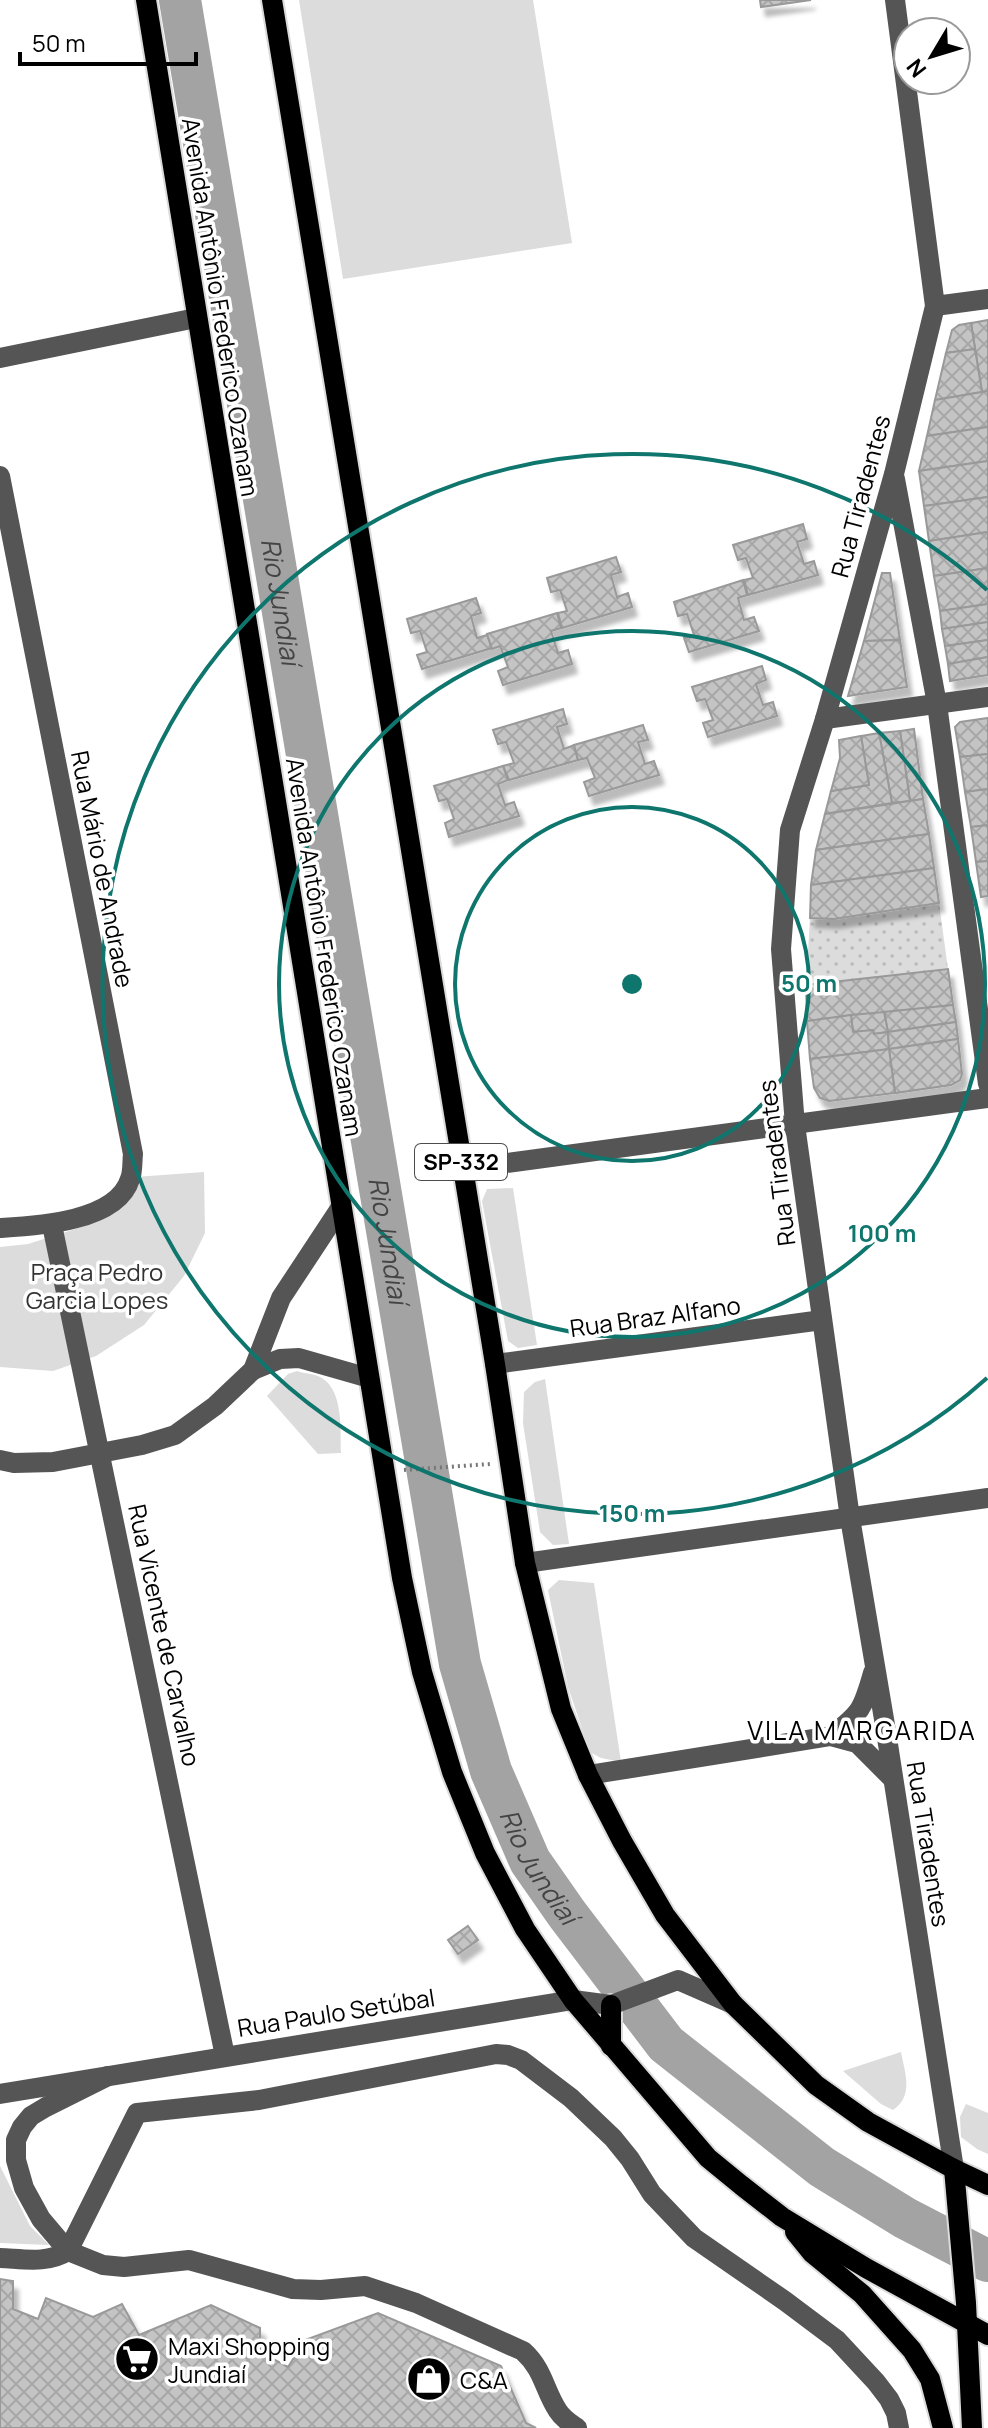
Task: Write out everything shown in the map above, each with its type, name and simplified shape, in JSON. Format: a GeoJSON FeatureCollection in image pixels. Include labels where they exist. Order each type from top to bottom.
{"type":"FeatureCollection","features":[{"type":"Feature","properties":{"kind":"main road","name":"Avenida Antônio Frederico Ozanam"},"geometry":{"type":"LineString","coordinates":[[146,0],[405,1591],[422,1672],[452,1772],[485,1853],[525,1929],[573,2000],[708,2158],[782,2217],[866,2268],[988,2335]]}},
{"type":"Feature","properties":{"kind":"main road","name":"SP-332"},"geometry":{"type":"LineString","coordinates":[[272,0],[525,1563],[561,1709],[588,1775],[665,1915],[733,2004],[816,2085],[868,2122],[988,2185]]}},
{"type":"Feature","properties":{"kind":"main road"},"geometry":{"type":"LineString","coordinates":[[611,2005],[611,2046]]}},
{"type":"Feature","properties":{"kind":"main road","name":"Rua Tiradentes"},"geometry":{"type":"LineString","coordinates":[[954,2169],[966,2303],[972,2428]]}},
{"type":"Feature","properties":{"kind":"main road"},"geometry":{"type":"LineString","coordinates":[[782,2217],[812,2253],[862,2294],[912,2350],[930,2379],[943,2428]]}},
{"type":"Feature","properties":{"kind":"street","name":"Rua Tiradentes"},"geometry":{"type":"LineString","coordinates":[[895,0],[935,306],[894,474],[825,719],[790,830],[781,949],[795,1125],[850,1518],[954,2169]]}},
{"type":"Feature","properties":{"kind":"street"},"geometry":{"type":"LineString","coordinates":[[935,306],[988,299]]}},
{"type":"Feature","properties":{"kind":"street"},"geometry":{"type":"LineString","coordinates":[[0,358],[196,318]]}},
{"type":"Feature","properties":{"kind":"street"},"geometry":{"type":"LineString","coordinates":[[894,474],[937,704],[988,1084]]}},
{"type":"Feature","properties":{"kind":"street","name":"Rua Mário de Andrade"},"geometry":{"type":"LineString","coordinates":[[0,476],[133,1154],[130,1180],[119,1197],[99,1210],[52,1225],[0,1228]]}},
{"type":"Feature","properties":{"kind":"street"},"geometry":{"type":"LineString","coordinates":[[825,719],[988,697]]}},
{"type":"Feature","properties":{"kind":"street"},"geometry":{"type":"LineString","coordinates":[[462,1169],[988,1098]]}},
{"type":"Feature","properties":{"kind":"street"},"geometry":{"type":"LineString","coordinates":[[253,1370],[281,1298],[341,1207]]}},
{"type":"Feature","properties":{"kind":"street","name":"Rua Vicente de Carvalho"},"geometry":{"type":"LineString","coordinates":[[52,1225],[102,1453],[225,2056]]}},
{"type":"Feature","properties":{"kind":"street","name":"Rua Braz Alfano"},"geometry":{"type":"LineString","coordinates":[[495,1364],[822,1320]]}},
{"type":"Feature","properties":{"kind":"street"},"geometry":{"type":"LineString","coordinates":[[0,1460],[14,1463],[53,1462],[175,1435],[215,1406],[253,1370],[280,1359],[299,1358],[369,1378]]}},
{"type":"Feature","properties":{"kind":"street"},"geometry":{"type":"LineString","coordinates":[[525,1563],[988,1498]]}},
{"type":"Feature","properties":{"kind":"street"},"geometry":{"type":"LineString","coordinates":[[831,1736],[855,1717],[864,1704],[874,1669]]}},
{"type":"Feature","properties":{"kind":"street"},"geometry":{"type":"LineString","coordinates":[[588,1775],[831,1736],[857,1743],[893,1779]]}},
{"type":"Feature","properties":{"kind":"street","name":"Rua Paulo Setúbal"},"geometry":{"type":"LineString","coordinates":[[0,2094],[573,2000],[611,2005],[678,1980],[733,2004]]}},
{"type":"Feature","properties":{"kind":"street"},"geometry":{"type":"LineString","coordinates":[[0,2258],[45,2261],[68,2251],[137,2113],[259,2100],[496,2054],[508,2055],[521,2060],[571,2098],[613,2138],[652,2194],[694,2238],[816,2323],[848,2351],[876,2382],[896,2413],[899,2428]]}},
{"type":"Feature","properties":{"kind":"street"},"geometry":{"type":"LineString","coordinates":[[108,2076],[31,2116],[16,2140],[16,2160],[24,2188],[41,2219],[68,2251],[103,2265],[124,2267],[189,2260],[293,2289],[365,2286],[416,2303],[523,2351],[541,2373],[558,2411],[577,2428]]}},
{"type":"Feature","properties":{"kind":"path"},"geometry":{"type":"LineString","coordinates":[[402,1470],[470,1467]]}},
{"type":"Feature","properties":{"kind":"green space"},"geometry":{"type":"Polygon","coordinates":[[[299,0],[533,0],[572,243],[343,279],[299,0]]]}},
{"type":"Feature","properties":{"kind":"green space"},"geometry":{"type":"Polygon","coordinates":[[[939,903],[948,969],[806,985],[810,918],[834,919],[939,903]]]}},
{"type":"Feature","properties":{"kind":"green space","name":"Praça Pedro Garcia Lopes"},"geometry":{"type":"Polygon","coordinates":[[[204,1172],[205,1233],[184,1276],[144,1325],[96,1356],[53,1371],[0,1367],[0,1247],[28,1244],[91,1224],[135,1177],[204,1172]]]}},
{"type":"Feature","properties":{"kind":"green space"},"geometry":{"type":"Polygon","coordinates":[[[513,1188],[537,1345],[518,1348],[508,1341],[482,1201],[487,1189],[513,1188]]]}},
{"type":"Feature","properties":{"kind":"green space"},"geometry":{"type":"Polygon","coordinates":[[[297,1371],[322,1378],[334,1393],[339,1412],[341,1453],[318,1454],[267,1396],[288,1374],[297,1371]]]}},
{"type":"Feature","properties":{"kind":"green space"},"geometry":{"type":"Polygon","coordinates":[[[545,1379],[569,1544],[553,1545],[540,1532],[523,1423],[524,1392],[535,1382],[545,1379]]]}},
{"type":"Feature","properties":{"kind":"green space"},"geometry":{"type":"Polygon","coordinates":[[[559,1580],[594,1583],[621,1762],[590,1752],[568,1687],[548,1590],[559,1580]]]}},
{"type":"Feature","properties":{"kind":"green space"},"geometry":{"type":"Polygon","coordinates":[[[901,2052],[906,2091],[893,2110],[881,2104],[843,2071],[901,2052]]]}},
{"type":"Feature","properties":{"kind":"green space"},"geometry":{"type":"Polygon","coordinates":[[[966,2104],[988,2113],[988,2154],[961,2137],[960,2117],[966,2104]]]}},
{"type":"Feature","properties":{"kind":"green space"},"geometry":{"type":"Polygon","coordinates":[[[0,2166],[30,2226],[49,2245],[0,2243],[0,2166]]]}},
{"type":"Feature","properties":{"kind":"building"},"geometry":{"type":"Polygon","coordinates":[[[760,0],[811,0],[761,7],[760,0]]]}},
{"type":"Feature","properties":{"kind":"building"},"geometry":{"type":"Polygon","coordinates":[[[988,320],[988,391],[982,392],[971,323],[988,320]]]}},
{"type":"Feature","properties":{"kind":"building"},"geometry":{"type":"Polygon","coordinates":[[[971,323],[975,349],[946,353],[952,330],[971,323]]]}},
{"type":"Feature","properties":{"kind":"building"},"geometry":{"type":"Polygon","coordinates":[[[975,349],[982,392],[935,400],[946,353],[975,349]]]}},
{"type":"Feature","properties":{"kind":"building"},"geometry":{"type":"Polygon","coordinates":[[[988,391],[988,427],[927,436],[935,400],[988,391]]]}},
{"type":"Feature","properties":{"kind":"building"},"geometry":{"type":"Polygon","coordinates":[[[988,427],[988,461],[919,471],[927,436],[988,427]]]}},
{"type":"Feature","properties":{"kind":"building"},"geometry":{"type":"Polygon","coordinates":[[[988,461],[988,497],[924,506],[919,471],[988,461]]]}},
{"type":"Feature","properties":{"kind":"building"},"geometry":{"type":"Polygon","coordinates":[[[988,497],[988,532],[929,541],[924,506],[988,497]]]}},
{"type":"Feature","properties":{"kind":"building"},"geometry":{"type":"Polygon","coordinates":[[[803,524],[807,539],[797,542],[804,564],[814,561],[818,575],[748,595],[744,580],[753,578],[746,558],[738,560],[733,545],[803,524]]]}},
{"type":"Feature","properties":{"kind":"building"},"geometry":{"type":"Polygon","coordinates":[[[988,532],[988,568],[934,576],[929,541],[988,532]]]}},
{"type":"Feature","properties":{"kind":"building"},"geometry":{"type":"Polygon","coordinates":[[[616,557],[621,572],[611,575],[617,597],[628,593],[632,607],[562,628],[558,613],[567,611],[560,590],[551,592],[547,578],[616,557]]]}},
{"type":"Feature","properties":{"kind":"building"},"geometry":{"type":"Polygon","coordinates":[[[988,568],[988,604],[940,611],[934,576],[988,568]]]}},
{"type":"Feature","properties":{"kind":"building"},"geometry":{"type":"Polygon","coordinates":[[[882,573],[890,573],[900,640],[864,641],[882,573]]]}},
{"type":"Feature","properties":{"kind":"building"},"geometry":{"type":"Polygon","coordinates":[[[743,580],[747,595],[738,598],[744,620],[754,617],[759,631],[689,652],[684,638],[694,635],[687,614],[678,616],[674,602],[743,580]]]}},
{"type":"Feature","properties":{"kind":"building"},"geometry":{"type":"Polygon","coordinates":[[[476,598],[481,613],[471,616],[477,638],[487,635],[492,648],[422,669],[417,655],[427,652],[420,631],[411,633],[407,619],[476,598]]]}},
{"type":"Feature","properties":{"kind":"building"},"geometry":{"type":"Polygon","coordinates":[[[988,604],[988,622],[942,629],[940,611],[988,604]]]}},
{"type":"Feature","properties":{"kind":"building"},"geometry":{"type":"Polygon","coordinates":[[[557,613],[561,628],[551,631],[558,653],[568,650],[572,664],[503,685],[498,671],[508,667],[500,646],[492,649],[487,634],[557,613]]]}},
{"type":"Feature","properties":{"kind":"building"},"geometry":{"type":"Polygon","coordinates":[[[988,622],[988,640],[945,646],[942,629],[988,622]]]}},
{"type":"Feature","properties":{"kind":"building"},"geometry":{"type":"Polygon","coordinates":[[[900,640],[907,687],[848,696],[864,641],[900,640]]]}},
{"type":"Feature","properties":{"kind":"building"},"geometry":{"type":"Polygon","coordinates":[[[988,640],[988,657],[948,664],[945,646],[988,640]]]}},
{"type":"Feature","properties":{"kind":"building"},"geometry":{"type":"Polygon","coordinates":[[[988,657],[988,675],[950,681],[948,664],[988,657]]]}},
{"type":"Feature","properties":{"kind":"building"},"geometry":{"type":"Polygon","coordinates":[[[762,666],[766,680],[756,684],[763,705],[773,702],[777,716],[708,737],[703,723],[713,720],[705,699],[697,701],[692,687],[762,666]]]}},
{"type":"Feature","properties":{"kind":"building"},"geometry":{"type":"Polygon","coordinates":[[[563,709],[567,724],[557,727],[564,749],[574,745],[578,760],[509,780],[503,766],[514,763],[506,742],[498,744],[493,730],[563,709]]]}},
{"type":"Feature","properties":{"kind":"building"},"geometry":{"type":"Polygon","coordinates":[[[988,718],[988,754],[960,757],[955,727],[960,722],[988,718]]]}},
{"type":"Feature","properties":{"kind":"building"},"geometry":{"type":"Polygon","coordinates":[[[643,725],[648,740],[638,742],[645,764],[654,761],[659,775],[589,796],[584,782],[595,778],[587,758],[578,760],[574,745],[643,725]]]}},
{"type":"Feature","properties":{"kind":"building"},"geometry":{"type":"Polygon","coordinates":[[[914,729],[923,799],[910,801],[900,731],[914,729]]]}},
{"type":"Feature","properties":{"kind":"building"},"geometry":{"type":"Polygon","coordinates":[[[900,731],[910,801],[892,803],[879,733],[900,731]]]}},
{"type":"Feature","properties":{"kind":"building"},"geometry":{"type":"Polygon","coordinates":[[[879,733],[892,803],[825,814],[831,791],[869,785],[861,736],[879,733]]]}},
{"type":"Feature","properties":{"kind":"building"},"geometry":{"type":"Polygon","coordinates":[[[861,736],[869,785],[831,791],[840,758],[839,740],[861,736]]]}},
{"type":"Feature","properties":{"kind":"building"},"geometry":{"type":"Polygon","coordinates":[[[988,754],[988,789],[965,792],[960,757],[988,754]]]}},
{"type":"Feature","properties":{"kind":"building"},"geometry":{"type":"Polygon","coordinates":[[[503,766],[508,780],[498,784],[505,805],[514,802],[519,816],[449,837],[445,823],[454,819],[447,799],[439,801],[434,786],[503,766]]]}},
{"type":"Feature","properties":{"kind":"building"},"geometry":{"type":"Polygon","coordinates":[[[988,789],[988,825],[971,827],[965,792],[988,789]]]}},
{"type":"Feature","properties":{"kind":"building"},"geometry":{"type":"Polygon","coordinates":[[[923,799],[929,834],[816,850],[825,814],[923,799]]]}},
{"type":"Feature","properties":{"kind":"building"},"geometry":{"type":"Polygon","coordinates":[[[988,825],[988,861],[976,862],[971,827],[988,825]]]}},
{"type":"Feature","properties":{"kind":"building"},"geometry":{"type":"Polygon","coordinates":[[[929,834],[934,868],[811,885],[816,850],[929,834]]]}},
{"type":"Feature","properties":{"kind":"building"},"geometry":{"type":"Polygon","coordinates":[[[988,861],[988,896],[981,897],[976,862],[988,861]]]}},
{"type":"Feature","properties":{"kind":"building"},"geometry":{"type":"Polygon","coordinates":[[[934,868],[939,903],[834,919],[810,918],[811,885],[934,868]]]}},
{"type":"Feature","properties":{"kind":"building"},"geometry":{"type":"Polygon","coordinates":[[[948,969],[953,1005],[807,1021],[806,985],[948,969]]]}},
{"type":"Feature","properties":{"kind":"building"},"geometry":{"type":"Polygon","coordinates":[[[953,1005],[956,1022],[888,1032],[884,1012],[953,1005]]]}},
{"type":"Feature","properties":{"kind":"building"},"geometry":{"type":"Polygon","coordinates":[[[884,1012],[888,1032],[853,1032],[851,1015],[884,1012]]]}},
{"type":"Feature","properties":{"kind":"building"},"geometry":{"type":"Polygon","coordinates":[[[851,1015],[853,1032],[888,1032],[889,1049],[810,1059],[807,1021],[851,1015]]]}},
{"type":"Feature","properties":{"kind":"building"},"geometry":{"type":"Polygon","coordinates":[[[956,1022],[958,1039],[889,1049],[888,1032],[956,1022]]]}},
{"type":"Feature","properties":{"kind":"building"},"geometry":{"type":"Polygon","coordinates":[[[958,1039],[960,1080],[951,1085],[895,1093],[889,1049],[958,1039]]]}},
{"type":"Feature","properties":{"kind":"building"},"geometry":{"type":"Polygon","coordinates":[[[889,1049],[895,1093],[829,1101],[820,1098],[814,1088],[810,1059],[889,1049]]]}},
{"type":"Feature","properties":{"kind":"building"},"geometry":{"type":"Polygon","coordinates":[[[468,1926],[478,1940],[458,1954],[448,1940],[468,1926]]]}},
{"type":"Feature","properties":{"kind":"building","name":"Maxi Shopping Jundiaí"},"geometry":{"type":"Polygon","coordinates":[[[0,2279],[13,2281],[13,2309],[38,2319],[46,2298],[93,2317],[122,2304],[139,2335],[211,2305],[260,2328],[260,2352],[288,2367],[305,2340],[378,2313],[501,2366],[526,2423],[536,2428],[0,2428],[0,2279]]]}},
{"type":"Feature","properties":{"kind":"waterway","name":"Rio Jundiaí"},"geometry":{"type":"LineString","coordinates":[[180,0],[460,1664],[491,1771],[530,1861],[666,2044],[822,2167],[905,2218],[988,2261]]}},
{"type":"Feature","properties":{"kind":"place","name":"Maxi Shopping Jundiaí"},"geometry":{"type":"Point","coordinates":[137,2359]}},
{"type":"Feature","properties":{"kind":"place","name":"C&A"},"geometry":{"type":"Point","coordinates":[429,2379]}},
{"type":"Feature","properties":{"kind":"district","name":"VILA MARGARIDA"},"geometry":{"type":"Point","coordinates":[862,1730]}}]}
